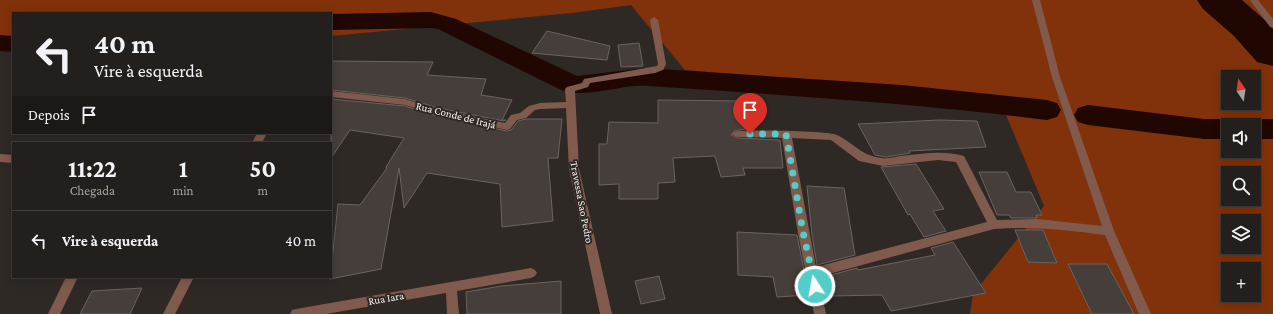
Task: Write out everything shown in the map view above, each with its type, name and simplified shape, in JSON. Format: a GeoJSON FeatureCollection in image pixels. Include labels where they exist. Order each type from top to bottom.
{"type":"FeatureCollection","features":[{"type":"Feature","properties":{"kind":"street"},"geometry":{"type":"LineString","coordinates":[[1036,0],[1056,77],[1109,231],[1145,314]]}},
{"type":"Feature","properties":{"kind":"street"},"geometry":{"type":"LineString","coordinates":[[1254,0],[1273,25]]}},
{"type":"Feature","properties":{"kind":"street","name":"Travessa Sao Pedro"},"geometry":{"type":"LineString","coordinates":[[606,314],[574,169],[570,89],[584,85],[587,81],[660,68],[662,64],[654,20]]}},
{"type":"Feature","properties":{"kind":"street","name":"Rua Conde de Irajá"},"geometry":{"type":"LineString","coordinates":[[332,94],[404,102],[438,112],[508,127],[514,117],[523,116],[535,107],[572,105]]}},
{"type":"Feature","properties":{"kind":"street"},"geometry":{"type":"LineString","coordinates":[[736,134],[786,134],[833,137],[863,158],[883,162],[938,156],[948,156],[960,159],[994,225]]}},
{"type":"Feature","properties":{"kind":"street"},"geometry":{"type":"LineString","coordinates":[[786,134],[803,232],[813,273],[820,314]]}},
{"type":"Feature","properties":{"kind":"street"},"geometry":{"type":"LineString","coordinates":[[0,158],[12,159]]}},
{"type":"Feature","properties":{"kind":"street"},"geometry":{"type":"LineString","coordinates":[[813,273],[994,225],[1009,223],[1046,223],[1109,231]]}},
{"type":"Feature","properties":{"kind":"street","name":"Rua Iara"},"geometry":{"type":"LineString","coordinates":[[296,314],[532,273]]}},
{"type":"Feature","properties":{"kind":"street"},"geometry":{"type":"LineString","coordinates":[[54,314],[72,278]]}},
{"type":"Feature","properties":{"kind":"street"},"geometry":{"type":"LineString","coordinates":[[168,314],[187,278]]}},
{"type":"Feature","properties":{"kind":"street"},"geometry":{"type":"LineString","coordinates":[[451,287],[453,314]]}},
{"type":"Feature","properties":{"kind":"shaded area"},"geometry":{"type":"Polygon","coordinates":[[[0,0],[1273,0],[1273,314],[970,314],[973,294],[1044,206],[999,98],[685,70],[631,5],[572,13],[332,36],[332,12],[12,12],[12,42],[0,42],[0,0]]]}},
{"type":"Feature","properties":{"kind":"building"},"geometry":{"type":"Polygon","coordinates":[[[547,31],[610,46],[607,60],[532,53],[547,31]]]}},
{"type":"Feature","properties":{"kind":"building"},"geometry":{"type":"Polygon","coordinates":[[[639,43],[643,66],[621,67],[618,45],[639,43]]]}},
{"type":"Feature","properties":{"kind":"building"},"geometry":{"type":"Polygon","coordinates":[[[332,61],[433,62],[427,75],[486,79],[481,95],[512,100],[502,120],[506,120],[504,121],[438,108],[405,98],[332,90],[332,61]]]}},
{"type":"Feature","properties":{"kind":"building"},"geometry":{"type":"Polygon","coordinates":[[[332,99],[405,106],[438,116],[507,131],[511,130],[518,121],[526,119],[562,119],[558,158],[548,158],[553,221],[502,227],[500,184],[427,173],[404,208],[399,168],[381,269],[330,279],[332,278],[332,260],[338,204],[360,205],[387,168],[386,167],[404,138],[350,130],[332,157],[332,99]]]}},
{"type":"Feature","properties":{"kind":"building"},"geometry":{"type":"Polygon","coordinates":[[[658,100],[741,101],[745,129],[734,131],[731,135],[737,138],[780,140],[783,168],[743,168],[745,175],[721,177],[715,156],[673,158],[675,182],[658,183],[658,199],[619,199],[619,184],[599,185],[599,144],[607,144],[609,122],[658,123],[658,100]]]}},
{"type":"Feature","properties":{"kind":"building"},"geometry":{"type":"Polygon","coordinates":[[[939,120],[977,121],[986,147],[909,151],[910,153],[886,157],[875,155],[858,124],[939,120]]]}},
{"type":"Feature","properties":{"kind":"building"},"geometry":{"type":"Polygon","coordinates":[[[916,164],[944,209],[933,211],[946,231],[924,237],[910,214],[908,215],[881,167],[916,164]]]}},
{"type":"Feature","properties":{"kind":"building"},"geometry":{"type":"Polygon","coordinates":[[[979,172],[1007,172],[1016,192],[1031,192],[1042,215],[1036,215],[1037,218],[1011,218],[1009,215],[997,215],[979,172]]]}},
{"type":"Feature","properties":{"kind":"building"},"geometry":{"type":"Polygon","coordinates":[[[807,186],[844,188],[855,255],[817,265],[807,186]]]}},
{"type":"Feature","properties":{"kind":"building"},"geometry":{"type":"Polygon","coordinates":[[[1015,230],[1043,230],[1057,263],[1028,262],[1015,230]]]}},
{"type":"Feature","properties":{"kind":"building"},"geometry":{"type":"Polygon","coordinates":[[[737,232],[797,235],[809,295],[777,297],[773,277],[738,275],[737,232]]]}},
{"type":"Feature","properties":{"kind":"building"},"geometry":{"type":"Polygon","coordinates":[[[953,242],[986,293],[891,311],[882,295],[823,295],[820,278],[857,268],[858,270],[935,255],[931,248],[953,242]]]}},
{"type":"Feature","properties":{"kind":"building"},"geometry":{"type":"Polygon","coordinates":[[[1068,264],[1107,264],[1134,314],[1092,314],[1068,264]]]}},
{"type":"Feature","properties":{"kind":"building"},"geometry":{"type":"Polygon","coordinates":[[[659,276],[665,299],[641,304],[635,281],[659,276]]]}},
{"type":"Feature","properties":{"kind":"building"},"geometry":{"type":"Polygon","coordinates":[[[561,281],[561,314],[467,314],[466,292],[501,286],[561,281]]]}},
{"type":"Feature","properties":{"kind":"building"},"geometry":{"type":"Polygon","coordinates":[[[142,288],[130,314],[80,314],[92,291],[142,288]]]}},
{"type":"Feature","properties":{"kind":"waterway"},"geometry":{"type":"LineString","coordinates":[[1217,0],[1249,27],[1273,52]]}},
{"type":"Feature","properties":{"kind":"waterway"},"geometry":{"type":"LineString","coordinates":[[332,22],[431,20],[447,24],[571,84],[578,85],[646,77],[902,95],[1047,110]]}},
{"type":"Feature","properties":{"kind":"waterway"},"geometry":{"type":"LineString","coordinates":[[0,43],[12,44]]}},
{"type":"Feature","properties":{"kind":"waterway"},"geometry":{"type":"LineString","coordinates":[[1088,115],[1204,129],[1221,129]]}},
{"type":"Feature","properties":{"kind":"waterway"},"geometry":{"type":"LineString","coordinates":[[1261,129],[1273,129]]}},
{"type":"Feature","properties":{"kind":"route"},"geometry":{"type":"LineString","coordinates":[[750,134],[786,134],[803,232],[815,286]]}}]}
